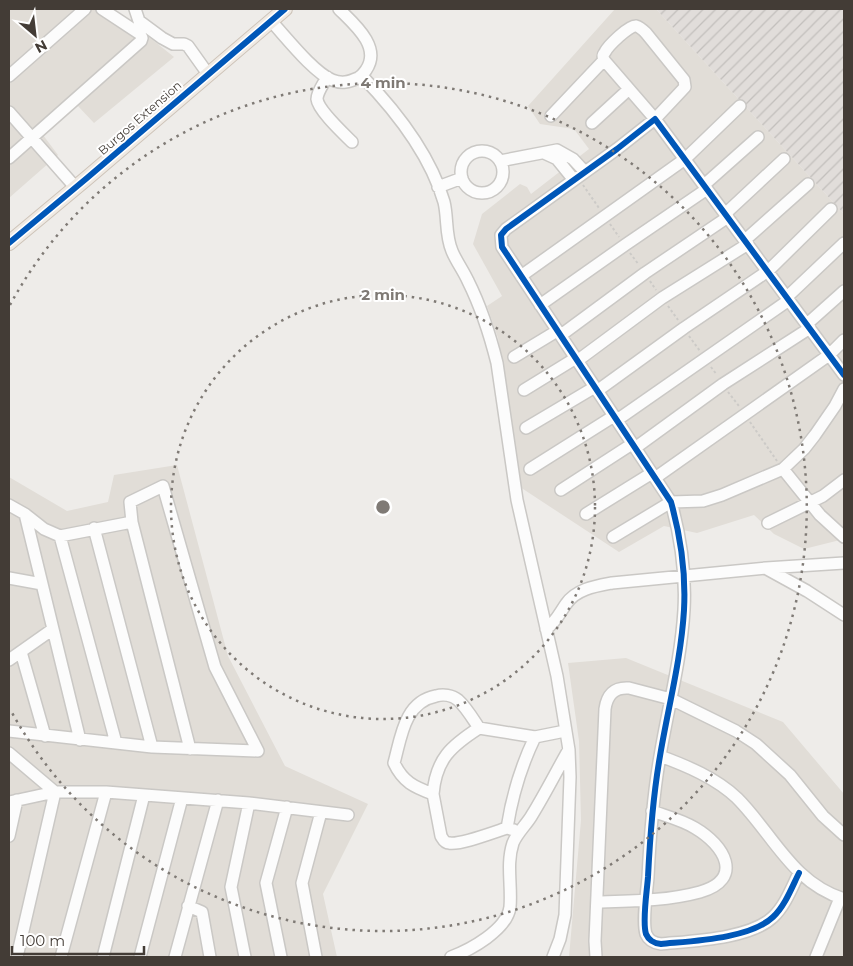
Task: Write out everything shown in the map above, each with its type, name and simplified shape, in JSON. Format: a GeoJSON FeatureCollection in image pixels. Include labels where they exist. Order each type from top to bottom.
{"type":"FeatureCollection","features":[{"type":"Feature","properties":{"kind":"main road","name":"Burgos Extension"},"geometry":{"type":"LineString","coordinates":[[9,243],[286,9]]}},
{"type":"Feature","properties":{"kind":"street"},"geometry":{"type":"LineString","coordinates":[[9,76],[85,9]]}},
{"type":"Feature","properties":{"kind":"street"},"geometry":{"type":"LineString","coordinates":[[9,158],[141,41],[140,34],[102,9]]}},
{"type":"Feature","properties":{"kind":"street"},"geometry":{"type":"LineString","coordinates":[[135,9],[139,21],[162,38],[173,44],[188,46],[208,74]]}},
{"type":"Feature","properties":{"kind":"street"},"geometry":{"type":"LineString","coordinates":[[271,21],[320,73],[339,82],[347,82],[362,76],[370,64],[371,50],[357,27],[339,9]]}},
{"type":"Feature","properties":{"kind":"street"},"geometry":{"type":"LineString","coordinates":[[799,873],[774,917],[762,925],[747,931],[729,936],[660,944],[654,943],[646,933],[646,901],[652,811],[660,756],[672,699],[682,626],[683,577],[680,541],[671,502],[502,247],[501,235],[506,229],[655,119],[684,90],[686,82],[646,33],[641,28],[629,27],[606,50],[603,56],[604,60],[655,119],[844,375]]}},
{"type":"Feature","properties":{"kind":"street"},"geometry":{"type":"LineString","coordinates":[[551,116],[604,60]]}},
{"type":"Feature","properties":{"kind":"street"},"geometry":{"type":"LineString","coordinates":[[362,76],[406,126],[438,187],[446,212],[447,235],[451,250],[477,300],[492,342],[497,363],[517,500],[557,676],[569,750],[570,777],[565,915],[560,939],[553,957]]}},
{"type":"Feature","properties":{"kind":"street"},"geometry":{"type":"LineString","coordinates":[[327,77],[317,100],[321,108],[352,142]]}},
{"type":"Feature","properties":{"kind":"street"},"geometry":{"type":"LineString","coordinates":[[592,124],[629,89]]}},
{"type":"Feature","properties":{"kind":"street"},"geometry":{"type":"LineString","coordinates":[[521,276],[685,159],[740,106]]}},
{"type":"Feature","properties":{"kind":"street"},"geometry":{"type":"LineString","coordinates":[[9,112],[76,188]]}},
{"type":"Feature","properties":{"kind":"street"},"geometry":{"type":"LineString","coordinates":[[540,305],[706,187],[758,137]]}},
{"type":"Feature","properties":{"kind":"street"},"geometry":{"type":"LineString","coordinates":[[500,161],[557,150],[576,162],[585,172]]}},
{"type":"Feature","properties":{"kind":"street"},"geometry":{"type":"LineString","coordinates":[[485,151],[493,154],[500,161],[503,172],[501,181],[491,191],[475,192],[468,187],[462,178],[464,161],[474,153],[485,151]]}},
{"type":"Feature","properties":{"kind":"street"},"geometry":{"type":"LineString","coordinates":[[544,153],[557,159],[574,180]]}},
{"type":"Feature","properties":{"kind":"street"},"geometry":{"type":"LineString","coordinates":[[514,357],[559,333],[727,216],[784,159]]}},
{"type":"Feature","properties":{"kind":"street"},"geometry":{"type":"LineString","coordinates":[[438,187],[462,178]]}},
{"type":"Feature","properties":{"kind":"street"},"geometry":{"type":"LineString","coordinates":[[524,390],[576,359],[746,242],[808,184]]}},
{"type":"Feature","properties":{"kind":"street"},"geometry":{"type":"LineString","coordinates":[[526,428],[596,389],[768,271],[831,209]]}},
{"type":"Feature","properties":{"kind":"street"},"geometry":{"type":"LineString","coordinates":[[530,469],[615,418],[788,299],[844,242]]}},
{"type":"Feature","properties":{"kind":"street"},"geometry":{"type":"LineString","coordinates":[[561,490],[634,446],[808,326],[844,291]]}},
{"type":"Feature","properties":{"kind":"street"},"geometry":{"type":"LineString","coordinates":[[586,514],[653,475],[829,355],[844,340]]}},
{"type":"Feature","properties":{"kind":"street"},"geometry":{"type":"LineString","coordinates":[[613,537],[671,502],[703,501],[783,469],[804,449],[815,435],[844,389]]}},
{"type":"Feature","properties":{"kind":"street"},"geometry":{"type":"LineString","coordinates":[[783,469],[810,502],[839,525],[844,536]]}},
{"type":"Feature","properties":{"kind":"street"},"geometry":{"type":"LineString","coordinates":[[768,523],[823,496],[844,480]]}},
{"type":"Feature","properties":{"kind":"street"},"geometry":{"type":"LineString","coordinates":[[9,731],[152,748],[258,751],[216,667],[163,486],[130,502],[132,522],[190,749]]}},
{"type":"Feature","properties":{"kind":"street"},"geometry":{"type":"LineString","coordinates":[[9,505],[25,514],[44,530],[60,536],[132,522]]}},
{"type":"Feature","properties":{"kind":"street"},"geometry":{"type":"LineString","coordinates":[[25,514],[80,740]]}},
{"type":"Feature","properties":{"kind":"street"},"geometry":{"type":"LineString","coordinates":[[94,528],[152,748]]}},
{"type":"Feature","properties":{"kind":"street"},"geometry":{"type":"LineString","coordinates":[[60,536],[116,743]]}},
{"type":"Feature","properties":{"kind":"street"},"geometry":{"type":"LineString","coordinates":[[546,629],[554,624],[566,603],[574,595],[612,583],[766,568],[844,563]]}},
{"type":"Feature","properties":{"kind":"street"},"geometry":{"type":"LineString","coordinates":[[766,568],[844,615]]}},
{"type":"Feature","properties":{"kind":"street"},"geometry":{"type":"LineString","coordinates":[[9,578],[42,584]]}},
{"type":"Feature","properties":{"kind":"street"},"geometry":{"type":"LineString","coordinates":[[9,660],[53,629]]}},
{"type":"Feature","properties":{"kind":"street"},"geometry":{"type":"LineString","coordinates":[[21,652],[45,736]]}},
{"type":"Feature","properties":{"kind":"street"},"geometry":{"type":"LineString","coordinates":[[596,957],[606,699],[615,690],[622,688],[672,699],[736,731],[756,744],[784,770],[823,816],[844,835]]}},
{"type":"Feature","properties":{"kind":"street"},"geometry":{"type":"LineString","coordinates":[[433,794],[400,776],[394,763],[404,724],[415,706],[427,698],[438,695],[450,696],[458,699],[479,728]]}},
{"type":"Feature","properties":{"kind":"street"},"geometry":{"type":"LineString","coordinates":[[520,833],[507,828],[458,842],[448,843],[444,841],[441,836],[433,794],[435,778],[441,761],[456,743],[479,728],[535,737],[565,731]]}},
{"type":"Feature","properties":{"kind":"street"},"geometry":{"type":"LineString","coordinates":[[507,828],[510,804],[524,761],[535,737]]}},
{"type":"Feature","properties":{"kind":"street"},"geometry":{"type":"LineString","coordinates":[[451,957],[484,940],[502,925],[507,918],[510,908],[510,857],[514,841],[569,750]]}},
{"type":"Feature","properties":{"kind":"street"},"geometry":{"type":"LineString","coordinates":[[9,753],[55,792]]}},
{"type":"Feature","properties":{"kind":"street"},"geometry":{"type":"LineString","coordinates":[[660,756],[685,766],[722,785],[750,812],[799,873],[810,883],[842,899],[816,957]]}},
{"type":"Feature","properties":{"kind":"street"},"geometry":{"type":"LineString","coordinates":[[17,957],[55,792]]}},
{"type":"Feature","properties":{"kind":"street"},"geometry":{"type":"LineString","coordinates":[[9,836],[13,801],[55,792],[106,792],[250,802],[348,815]]}},
{"type":"Feature","properties":{"kind":"street"},"geometry":{"type":"LineString","coordinates":[[61,957],[106,792]]}},
{"type":"Feature","properties":{"kind":"street"},"geometry":{"type":"LineString","coordinates":[[103,957],[144,795]]}},
{"type":"Feature","properties":{"kind":"street"},"geometry":{"type":"LineString","coordinates":[[140,957],[182,798]]}},
{"type":"Feature","properties":{"kind":"street"},"geometry":{"type":"LineString","coordinates":[[174,957],[218,800]]}},
{"type":"Feature","properties":{"kind":"street"},"geometry":{"type":"LineString","coordinates":[[245,957],[231,887],[250,802]]}},
{"type":"Feature","properties":{"kind":"street"},"geometry":{"type":"LineString","coordinates":[[281,957],[266,883],[287,807]]}},
{"type":"Feature","properties":{"kind":"street"},"geometry":{"type":"LineString","coordinates":[[597,902],[646,901],[701,892],[723,879],[727,871],[727,862],[721,851],[710,839],[695,828],[652,811]]}},
{"type":"Feature","properties":{"kind":"street"},"geometry":{"type":"LineString","coordinates":[[316,957],[302,883],[321,812]]}},
{"type":"Feature","properties":{"kind":"street"},"geometry":{"type":"LineString","coordinates":[[188,906],[202,912],[210,957]]}},
{"type":"Feature","properties":{"kind":"path"},"geometry":{"type":"LineString","coordinates":[[759,435],[783,469]]}},
{"type":"Feature","properties":{"kind":"shaded area"},"geometry":{"type":"Polygon","coordinates":[[[9,9],[114,9],[174,57],[94,123],[77,105],[43,135],[58,155],[9,198],[9,9]]]}},
{"type":"Feature","properties":{"kind":"shaded area"},"geometry":{"type":"Polygon","coordinates":[[[615,9],[656,9],[844,214],[844,539],[804,549],[774,534],[754,515],[697,533],[664,526],[619,552],[520,487],[498,338],[487,306],[502,296],[473,244],[482,214],[520,184],[527,187],[531,194],[589,149],[574,129],[540,124],[528,106],[615,9]]]}},
{"type":"Feature","properties":{"kind":"shaded area"},"geometry":{"type":"Polygon","coordinates":[[[656,9],[844,9],[844,214],[656,9]]]}},
{"type":"Feature","properties":{"kind":"shaded area"},"geometry":{"type":"Polygon","coordinates":[[[177,465],[228,656],[285,766],[368,804],[323,894],[337,957],[9,957],[9,477],[67,511],[108,502],[114,475],[177,465]]]}},
{"type":"Feature","properties":{"kind":"shaded area"},"geometry":{"type":"Polygon","coordinates":[[[626,658],[783,722],[844,794],[844,957],[569,957],[581,820],[579,741],[568,663],[626,658]]]}},
{"type":"Feature","properties":{"kind":"cycle path"},"geometry":{"type":"LineString","coordinates":[[9,243],[285,9]]}},
{"type":"Feature","properties":{"kind":"cycle path"},"geometry":{"type":"LineString","coordinates":[[799,873],[777,913],[763,924],[750,930],[720,938],[661,944],[652,941],[646,934],[645,914],[654,801],[660,756],[677,666],[684,610],[683,569],[678,529],[671,502],[502,247],[501,235],[506,229],[617,149],[655,119],[844,375]]}}]}
